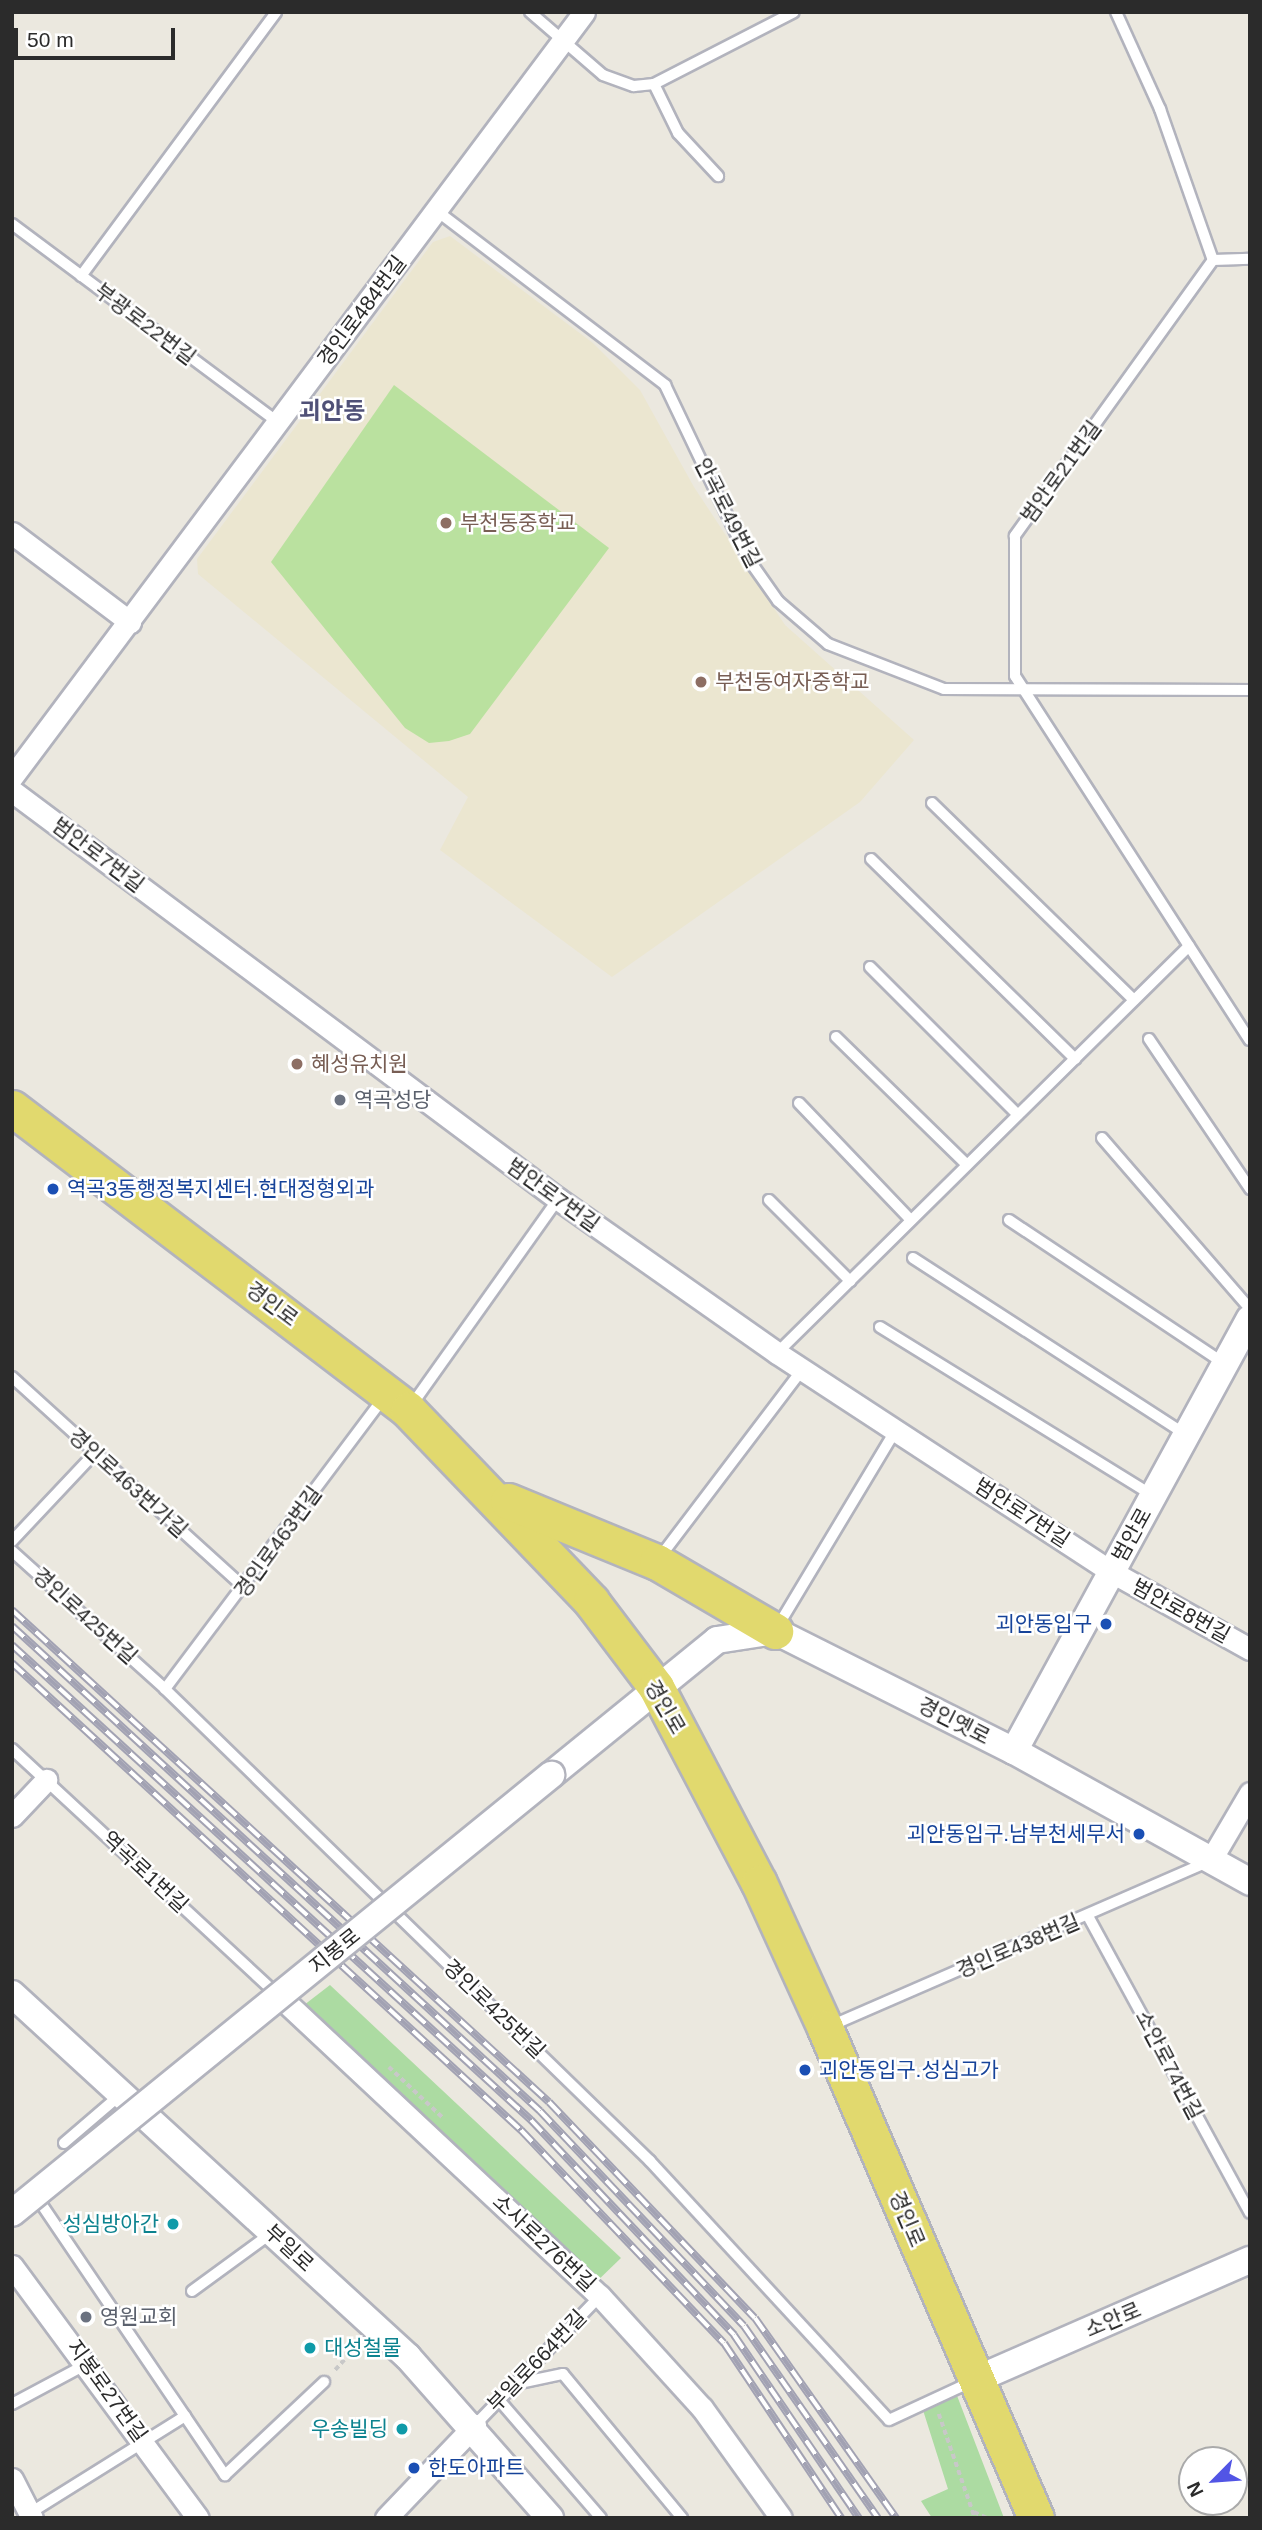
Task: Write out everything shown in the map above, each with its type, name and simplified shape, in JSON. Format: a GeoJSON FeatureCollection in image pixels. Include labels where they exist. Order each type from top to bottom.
{"type":"FeatureCollection","features":[{"type":"Feature","properties":{"kind":"main road","name":"경인로"},"geometry":{"type":"LineString","coordinates":[[12,1108],[398,1401],[497,1496],[591,1601],[656,1687],[825,2028],[1036,2518]]}},
{"type":"Feature","properties":{"kind":"main road"},"geometry":{"type":"LineString","coordinates":[[497,1496],[657,1562],[775,1631]]}},
{"type":"Feature","properties":{"kind":"street","name":"경인로484번길"},"geometry":{"type":"LineString","coordinates":[[12,777],[584,12]]}},
{"type":"Feature","properties":{"kind":"street"},"geometry":{"type":"LineString","coordinates":[[12,533],[130,622]]}},
{"type":"Feature","properties":{"kind":"street","name":"범안로7번길"},"geometry":{"type":"LineString","coordinates":[[12,791],[558,1199],[802,1370],[1112,1572]]}},
{"type":"Feature","properties":{"kind":"street","name":"범안로"},"geometry":{"type":"LineString","coordinates":[[1014,1751],[1250,1320]]}},
{"type":"Feature","properties":{"kind":"street","name":"범안로8번길"},"geometry":{"type":"LineString","coordinates":[[1112,1572],[1250,1649]]}},
{"type":"Feature","properties":{"kind":"street"},"geometry":{"type":"LineString","coordinates":[[656,1687],[716,1640],[775,1631]]}},
{"type":"Feature","properties":{"kind":"street","name":"경인옛로"},"geometry":{"type":"LineString","coordinates":[[775,1631],[1014,1751],[1250,1882]]}},
{"type":"Feature","properties":{"kind":"street","name":"지봉로"},"geometry":{"type":"LineString","coordinates":[[12,2213],[656,1687]]}},
{"type":"Feature","properties":{"kind":"street"},"geometry":{"type":"LineString","coordinates":[[12,1816],[46,1780]]}},
{"type":"Feature","properties":{"kind":"street"},"geometry":{"type":"LineString","coordinates":[[1210,1861],[1250,1793]]}},
{"type":"Feature","properties":{"kind":"street","name":"부일로"},"geometry":{"type":"LineString","coordinates":[[12,1994],[273,2232],[475,2425],[550,2518]]}},
{"type":"Feature","properties":{"kind":"street","name":"소사로276번길"},"geometry":{"type":"LineString","coordinates":[[278,1995],[600,2296],[702,2408],[781,2518]]}},
{"type":"Feature","properties":{"kind":"street","name":"소안로"},"geometry":{"type":"LineString","coordinates":[[975,2379],[1250,2260]]}},
{"type":"Feature","properties":{"kind":"street","name":"지봉로27번길"},"geometry":{"type":"LineString","coordinates":[[12,2266],[87,2363],[198,2518]]}},
{"type":"Feature","properties":{"kind":"street"},"geometry":{"type":"LineString","coordinates":[[386,2518],[475,2425]]}},
{"type":"Feature","properties":{"kind":"street"},"geometry":{"type":"LineString","coordinates":[[12,2479],[31,2515]]}},
{"type":"Feature","properties":{"kind":"lane"},"geometry":{"type":"LineString","coordinates":[[81,276],[276,12]]}},
{"type":"Feature","properties":{"kind":"lane"},"geometry":{"type":"LineString","coordinates":[[530,12],[561,43],[603,75],[634,86],[654,85],[794,12]]}},
{"type":"Feature","properties":{"kind":"lane"},"geometry":{"type":"LineString","coordinates":[[1116,12],[1160,109],[1213,260],[1250,258]]}},
{"type":"Feature","properties":{"kind":"lane"},"geometry":{"type":"LineString","coordinates":[[654,85],[678,133],[718,176]]}},
{"type":"Feature","properties":{"kind":"lane","name":"안곡로49번길"},"geometry":{"type":"LineString","coordinates":[[437,211],[665,385],[747,556],[778,601],[828,643],[944,689],[1021,694],[1250,690]]}},
{"type":"Feature","properties":{"kind":"lane","name":"부광로22번길"},"geometry":{"type":"LineString","coordinates":[[12,225],[279,423]]}},
{"type":"Feature","properties":{"kind":"lane","name":"범안로21번길"},"geometry":{"type":"LineString","coordinates":[[1213,260],[1015,536],[1015,676],[1021,694],[1250,1041]]}},
{"type":"Feature","properties":{"kind":"lane"},"geometry":{"type":"LineString","coordinates":[[932,803],[1134,1000]]}},
{"type":"Feature","properties":{"kind":"lane"},"geometry":{"type":"LineString","coordinates":[[871,859],[1075,1059]]}},
{"type":"Feature","properties":{"kind":"lane"},"geometry":{"type":"LineString","coordinates":[[777,1353],[1189,946]]}},
{"type":"Feature","properties":{"kind":"lane"},"geometry":{"type":"LineString","coordinates":[[870,967],[1018,1115]]}},
{"type":"Feature","properties":{"kind":"lane"},"geometry":{"type":"LineString","coordinates":[[836,1037],[967,1165]]}},
{"type":"Feature","properties":{"kind":"lane"},"geometry":{"type":"LineString","coordinates":[[1149,1039],[1250,1189]]}},
{"type":"Feature","properties":{"kind":"lane"},"geometry":{"type":"LineString","coordinates":[[799,1103],[911,1220]]}},
{"type":"Feature","properties":{"kind":"lane"},"geometry":{"type":"LineString","coordinates":[[1102,1139],[1250,1309]]}},
{"type":"Feature","properties":{"kind":"lane","name":"경인로463번길"},"geometry":{"type":"LineString","coordinates":[[165,1689],[558,1199]]}},
{"type":"Feature","properties":{"kind":"lane"},"geometry":{"type":"LineString","coordinates":[[769,1200],[850,1281]]}},
{"type":"Feature","properties":{"kind":"lane"},"geometry":{"type":"LineString","coordinates":[[1009,1220],[1226,1364]]}},
{"type":"Feature","properties":{"kind":"lane"},"geometry":{"type":"LineString","coordinates":[[913,1258],[1187,1435]]}},
{"type":"Feature","properties":{"kind":"lane"},"geometry":{"type":"LineString","coordinates":[[880,1326],[1154,1496]]}},
{"type":"Feature","properties":{"kind":"lane"},"geometry":{"type":"LineString","coordinates":[[657,1562],[802,1370]]}},
{"type":"Feature","properties":{"kind":"lane","name":"경인로463번가길"},"geometry":{"type":"LineString","coordinates":[[12,1377],[244,1588]]}},
{"type":"Feature","properties":{"kind":"lane"},"geometry":{"type":"LineString","coordinates":[[775,1631],[895,1431]]}},
{"type":"Feature","properties":{"kind":"lane"},"geometry":{"type":"LineString","coordinates":[[12,1541],[94,1454]]}},
{"type":"Feature","properties":{"kind":"lane","name":"경인로425번길"},"geometry":{"type":"LineString","coordinates":[[12,1551],[165,1689],[650,2161],[889,2420],[975,2379]]}},
{"type":"Feature","properties":{"kind":"lane","name":"역곡로1번길"},"geometry":{"type":"LineString","coordinates":[[12,1749],[278,1995]]}},
{"type":"Feature","properties":{"kind":"lane","name":"경인로438번길"},"geometry":{"type":"LineString","coordinates":[[825,2028],[1210,1861]]}},
{"type":"Feature","properties":{"kind":"lane","name":"소안로74번길"},"geometry":{"type":"LineString","coordinates":[[1088,1916],[1250,2213]]}},
{"type":"Feature","properties":{"kind":"lane"},"geometry":{"type":"LineString","coordinates":[[64,2143],[122,2093]]}},
{"type":"Feature","properties":{"kind":"lane"},"geometry":{"type":"LineString","coordinates":[[12,2225],[149,2118]]}},
{"type":"Feature","properties":{"kind":"lane"},"geometry":{"type":"LineString","coordinates":[[40,2202],[225,2475],[324,2382]]}},
{"type":"Feature","properties":{"kind":"lane"},"geometry":{"type":"LineString","coordinates":[[192,2291],[273,2232]]}},
{"type":"Feature","properties":{"kind":"lane","name":"부일로664번길"},"geometry":{"type":"LineString","coordinates":[[475,2425],[600,2296]]}},
{"type":"Feature","properties":{"kind":"lane"},"geometry":{"type":"LineString","coordinates":[[12,2404],[87,2363]]}},
{"type":"Feature","properties":{"kind":"lane"},"geometry":{"type":"LineString","coordinates":[[515,2384],[563,2374],[682,2518]]}},
{"type":"Feature","properties":{"kind":"lane"},"geometry":{"type":"LineString","coordinates":[[499,2400],[601,2518]]}},
{"type":"Feature","properties":{"kind":"lane"},"geometry":{"type":"LineString","coordinates":[[31,2515],[147,2445],[185,2416]]}},
{"type":"Feature","properties":{"kind":"path"},"geometry":{"type":"LineString","coordinates":[[324,2382],[356,2347]]}},
{"type":"Feature","properties":{"kind":"path"},"geometry":{"type":"LineString","coordinates":[[934,2399],[974,2515],[988,2518]]}},
{"type":"Feature","properties":{"kind":"shaded area"},"geometry":{"type":"Polygon","coordinates":[[[450,236],[593,343],[640,390],[694,487],[785,625],[914,740],[860,802],[612,977],[440,850],[468,797],[198,574],[197,559],[433,242],[450,236]]]}},
{"type":"Feature","properties":{"kind":"green space"},"geometry":{"type":"Polygon","coordinates":[[[394,385],[609,548],[470,734],[449,741],[429,743],[405,728],[271,562],[394,385]]]}},
{"type":"Feature","properties":{"kind":"green space"},"geometry":{"type":"Polygon","coordinates":[[[330,1985],[621,2258],[591,2287],[295,2012],[330,1985]]]}},
{"type":"Feature","properties":{"kind":"green space"},"geometry":{"type":"Polygon","coordinates":[[[956,2393],[1004,2518],[932,2518],[921,2501],[948,2489],[922,2407],[956,2393]]]}},
{"type":"Feature","properties":{"kind":"railway"},"geometry":{"type":"LineString","coordinates":[[12,1610],[549,2102],[755,2318],[896,2518]]}},
{"type":"Feature","properties":{"kind":"railway"},"geometry":{"type":"LineString","coordinates":[[12,1626],[540,2111],[744,2326],[878,2518]]}},
{"type":"Feature","properties":{"kind":"railway"},"geometry":{"type":"LineString","coordinates":[[12,1645],[531,2120],[734,2335],[859,2518]]}},
{"type":"Feature","properties":{"kind":"railway"},"geometry":{"type":"LineString","coordinates":[[12,1663],[521,2130],[724,2343],[841,2518]]}},
{"type":"Feature","properties":{"kind":"place","name":"부천동중학교"},"geometry":{"type":"Point","coordinates":[446,523]}},
{"type":"Feature","properties":{"kind":"place","name":"부천동여자중학교"},"geometry":{"type":"Point","coordinates":[701,682]}},
{"type":"Feature","properties":{"kind":"place","name":"혜성유치원"},"geometry":{"type":"Point","coordinates":[297,1064]}},
{"type":"Feature","properties":{"kind":"place","name":"역곡성당"},"geometry":{"type":"Point","coordinates":[340,1100]}},
{"type":"Feature","properties":{"kind":"place","name":"역곡3동행정복지센터.현대정형외과"},"geometry":{"type":"Point","coordinates":[53,1189]}},
{"type":"Feature","properties":{"kind":"place","name":"괴안동입구"},"geometry":{"type":"Point","coordinates":[1106,1624]}},
{"type":"Feature","properties":{"kind":"place","name":"괴안동입구.남부천세무서"},"geometry":{"type":"Point","coordinates":[1139,1834]}},
{"type":"Feature","properties":{"kind":"place","name":"괴안동입구.성심고가"},"geometry":{"type":"Point","coordinates":[805,2070]}},
{"type":"Feature","properties":{"kind":"place","name":"성심방아간"},"geometry":{"type":"Point","coordinates":[173,2224]}},
{"type":"Feature","properties":{"kind":"place","name":"영원교회"},"geometry":{"type":"Point","coordinates":[86,2317]}},
{"type":"Feature","properties":{"kind":"place","name":"대성철물"},"geometry":{"type":"Point","coordinates":[310,2348]}},
{"type":"Feature","properties":{"kind":"place","name":"우송빌딩"},"geometry":{"type":"Point","coordinates":[402,2429]}},
{"type":"Feature","properties":{"kind":"place","name":"한도아파트"},"geometry":{"type":"Point","coordinates":[414,2468]}},
{"type":"Feature","properties":{"kind":"district","name":"괴안동"},"geometry":{"type":"Point","coordinates":[332,411]}}]}
